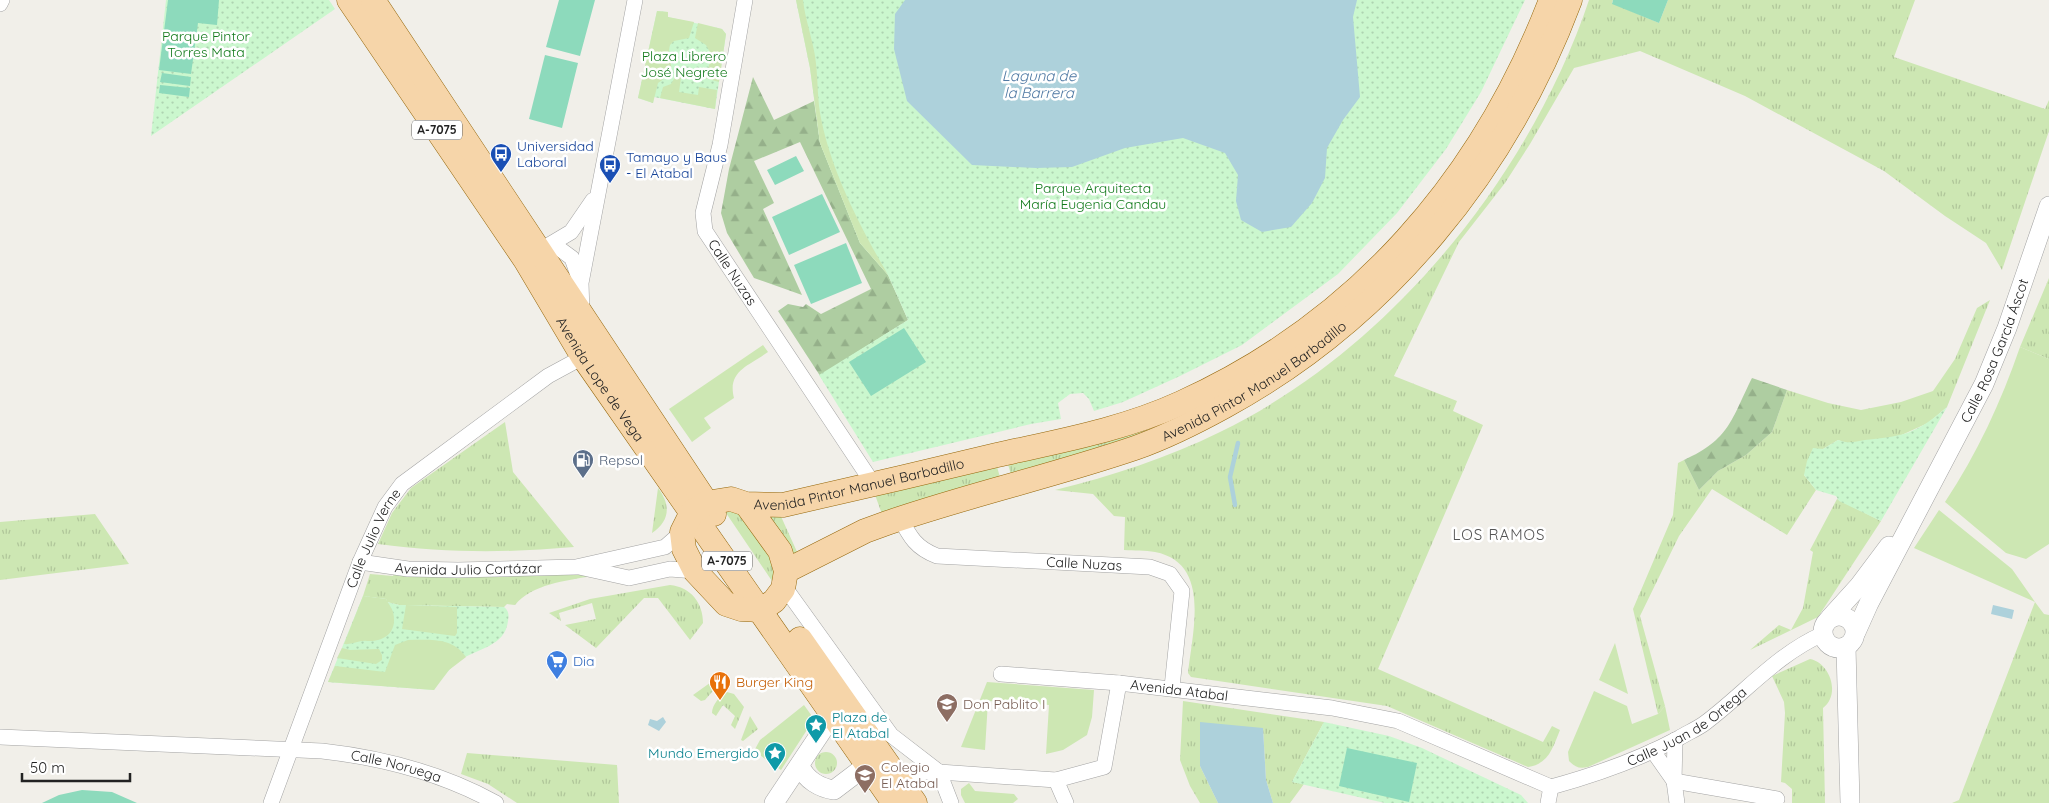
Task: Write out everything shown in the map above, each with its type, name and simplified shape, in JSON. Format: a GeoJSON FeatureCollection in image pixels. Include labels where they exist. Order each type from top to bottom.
{"type":"FeatureCollection","features":[{"type":"Feature","properties":{"kind":"main road","name":"Avenida Lope de Vega"},"geometry":{"type":"LineString","coordinates":[[348,0],[539,252],[583,357],[693,516],[776,592],[915,803]]}},
{"type":"Feature","properties":{"kind":"main road","name":"Avenida Lope de Vega"},"geometry":{"type":"LineString","coordinates":[[373,0],[582,314],[693,516]]}},
{"type":"Feature","properties":{"kind":"main road","name":"Avenida Pintor Manuel Barbadillo"},"geometry":{"type":"LineString","coordinates":[[693,516],[731,499],[746,504],[783,505],[1081,437],[1180,404],[1253,366],[1328,315],[1399,250],[1452,184],[1491,124],[1525,62],[1551,0]]}},
{"type":"Feature","properties":{"kind":"main road","name":"Avenida Pintor Manuel Barbadillo"},"geometry":{"type":"LineString","coordinates":[[776,592],[865,530],[1136,448],[1193,423],[1265,384],[1342,328],[1414,259],[1466,193],[1508,132],[1542,68],[1570,0]]}},
{"type":"Feature","properties":{"kind":"main road"},"geometry":{"type":"LineString","coordinates":[[693,516],[684,549],[695,571],[726,604],[741,609],[776,592],[780,551],[746,504]]}},
{"type":"Feature","properties":{"kind":"main road","name":"Avenida Lope de Vega"},"geometry":{"type":"LineString","coordinates":[[776,592],[832,716],[883,757],[894,803]]}},
{"type":"Feature","properties":{"kind":"street"},"geometry":{"type":"LineString","coordinates":[[0,4],[2,0]]}},
{"type":"Feature","properties":{"kind":"street"},"geometry":{"type":"LineString","coordinates":[[582,314],[581,282],[596,195],[635,0]]}},
{"type":"Feature","properties":{"kind":"street","name":"Calle Nuzas"},"geometry":{"type":"LineString","coordinates":[[745,0],[720,145],[703,213],[705,231],[874,485]]}},
{"type":"Feature","properties":{"kind":"street"},"geometry":{"type":"LineString","coordinates":[[539,252],[571,232],[596,195]]}},
{"type":"Feature","properties":{"kind":"street","name":"Calle Rosa García Áscot"},"geometry":{"type":"LineString","coordinates":[[1850,803],[1851,639],[1984,384],[2007,328],[2049,206]]}},
{"type":"Feature","properties":{"kind":"street"},"geometry":{"type":"LineString","coordinates":[[539,252],[572,258],[581,282]]}},
{"type":"Feature","properties":{"kind":"street","name":"Calle Julio Verne"},"geometry":{"type":"LineString","coordinates":[[271,803],[360,562],[385,507],[402,484],[548,376],[583,357]]}},
{"type":"Feature","properties":{"kind":"street","name":"Calle Rosa García Áscot"},"geometry":{"type":"LineString","coordinates":[[1827,626],[1890,545],[1928,492]]}},
{"type":"Feature","properties":{"kind":"street","name":"Avenida Julio Cortázar"},"geometry":{"type":"LineString","coordinates":[[360,562],[408,569],[458,570],[576,567],[666,547],[693,516]]}},
{"type":"Feature","properties":{"kind":"street","name":"Calle Nuzas"},"geometry":{"type":"LineString","coordinates":[[900,518],[912,542],[925,552],[937,556],[1150,567],[1170,574],[1182,591],[1172,688]]}},
{"type":"Feature","properties":{"kind":"street","name":"Avenida Julio Cortázar"},"geometry":{"type":"LineString","coordinates":[[576,567],[629,578],[670,569],[695,571]]}},
{"type":"Feature","properties":{"kind":"street"},"geometry":{"type":"LineString","coordinates":[[1849,596],[1869,603]]}},
{"type":"Feature","properties":{"kind":"street"},"geometry":{"type":"LineString","coordinates":[[1842,615],[1848,618],[1855,626],[1851,639],[1832,647],[1824,639],[1827,626],[1842,615]]}},
{"type":"Feature","properties":{"kind":"street","name":"Calle Juan de Ortega"},"geometry":{"type":"LineString","coordinates":[[1551,787],[1592,776],[1652,751],[1704,724],[1782,657],[1827,626]]}},
{"type":"Feature","properties":{"kind":"street"},"geometry":{"type":"LineString","coordinates":[[1001,674],[1119,683]]}},
{"type":"Feature","properties":{"kind":"street","name":"Avenida Atabal"},"geometry":{"type":"LineString","coordinates":[[883,757],[938,772],[1056,780],[1104,767],[1119,683],[1332,708],[1398,721],[1551,787]]}},
{"type":"Feature","properties":{"kind":"street"},"geometry":{"type":"LineString","coordinates":[[773,800],[800,766],[832,716]]}},
{"type":"Feature","properties":{"kind":"street","name":"Calle Noruega"},"geometry":{"type":"LineString","coordinates":[[0,738],[290,750],[363,756],[418,769],[476,792],[496,803]]}},
{"type":"Feature","properties":{"kind":"street"},"geometry":{"type":"LineString","coordinates":[[1675,740],[1674,780],[1677,803]]}},
{"type":"Feature","properties":{"kind":"street"},"geometry":{"type":"LineString","coordinates":[[1652,751],[1674,780],[1777,799]]}},
{"type":"Feature","properties":{"kind":"street"},"geometry":{"type":"LineString","coordinates":[[800,766],[804,774],[833,796],[883,757]]}},
{"type":"Feature","properties":{"kind":"street","name":"Avenida Lope de Vega"},"geometry":{"type":"LineString","coordinates":[[883,757],[938,772]]}},
{"type":"Feature","properties":{"kind":"street"},"geometry":{"type":"LineString","coordinates":[[938,772],[951,803]]}},
{"type":"Feature","properties":{"kind":"street"},"geometry":{"type":"LineString","coordinates":[[1056,780],[1066,803]]}},
{"type":"Feature","properties":{"kind":"street"},"geometry":{"type":"LineString","coordinates":[[1548,803],[1551,787]]}},
{"type":"Feature","properties":{"kind":"green space","name":"Parque Pintor Torres Mata"},"geometry":{"type":"Polygon","coordinates":[[[166,0],[329,0],[335,9],[151,136],[166,0]]]}},
{"type":"Feature","properties":{"kind":"green space"},"geometry":{"type":"Polygon","coordinates":[[[168,0],[219,0],[217,25],[198,23],[191,74],[159,70],[168,0]]]}},
{"type":"Feature","properties":{"kind":"green space"},"geometry":{"type":"Polygon","coordinates":[[[559,0],[595,0],[580,56],[546,47],[559,0]]]}},
{"type":"Feature","properties":{"kind":"green space","name":"Parque Arquitecta María Eugenia Candau"},"geometry":{"type":"Polygon","coordinates":[[[796,0],[1525,0],[1481,92],[1446,149],[1397,213],[1338,274],[1242,345],[1123,402],[1094,411],[1089,399],[1083,393],[1070,394],[1058,403],[1061,419],[1031,424],[873,462],[819,375],[908,320],[888,275],[860,243],[820,143],[810,68],[796,0]]]}},
{"type":"Feature","properties":{"kind":"green space"},"geometry":{"type":"Polygon","coordinates":[[[796,0],[803,0],[815,56],[820,113],[831,155],[847,197],[888,275],[860,243],[820,143],[810,68],[796,0]]]}},
{"type":"Feature","properties":{"kind":"green space"},"geometry":{"type":"Polygon","coordinates":[[[1589,0],[1613,0],[1612,3],[1659,23],[1668,0],[1915,0],[1894,57],[2045,109],[2049,100],[2049,131],[2002,270],[1986,243],[1945,216],[1884,171],[1745,96],[1640,51],[1574,68],[1505,183],[1459,242],[1394,376],[1457,401],[1453,411],[1483,425],[1378,669],[1543,742],[1552,726],[1560,730],[1549,754],[1541,762],[1528,767],[1387,706],[1191,677],[1188,673],[1193,639],[1194,602],[1192,585],[1185,570],[1173,559],[1155,552],[1124,550],[1125,517],[1114,516],[1093,494],[1055,490],[1139,466],[1220,432],[1282,397],[1341,355],[1395,306],[1446,251],[1491,192],[1530,130],[1563,66],[1589,0]]]}},
{"type":"Feature","properties":{"kind":"green space"},"geometry":{"type":"Polygon","coordinates":[[[1613,0],[1668,0],[1659,23],[1612,4],[1613,0]]]}},
{"type":"Feature","properties":{"kind":"green space","name":"Plaza Librero José Negrete"},"geometry":{"type":"Polygon","coordinates":[[[657,11],[668,12],[668,17],[722,29],[726,34],[715,109],[654,97],[653,103],[638,98],[657,11]]]}},
{"type":"Feature","properties":{"kind":"green space"},"geometry":{"type":"Polygon","coordinates":[[[657,11],[668,12],[668,17],[694,22],[689,38],[674,41],[670,45],[671,70],[658,83],[653,103],[638,98],[657,11]]]}},
{"type":"Feature","properties":{"kind":"green space"},"geometry":{"type":"Polygon","coordinates":[[[698,23],[722,29],[726,34],[719,82],[705,78],[712,56],[706,45],[695,38],[698,23]]]}},
{"type":"Feature","properties":{"kind":"green space"},"geometry":{"type":"Polygon","coordinates":[[[545,55],[578,63],[562,128],[529,119],[545,55]]]}},
{"type":"Feature","properties":{"kind":"green space"},"geometry":{"type":"Polygon","coordinates":[[[162,73],[191,77],[190,86],[160,82],[162,73]]]}},
{"type":"Feature","properties":{"kind":"green space"},"geometry":{"type":"Polygon","coordinates":[[[677,74],[688,76],[689,79],[681,78],[679,92],[698,95],[699,87],[717,90],[715,109],[660,98],[663,87],[671,84],[677,74]]]}},
{"type":"Feature","properties":{"kind":"green space"},"geometry":{"type":"Polygon","coordinates":[[[753,77],[774,120],[814,101],[820,143],[860,243],[888,275],[908,320],[843,361],[850,422],[778,311],[788,304],[803,307],[806,304],[821,314],[871,289],[800,142],[754,161],[774,203],[763,209],[802,295],[754,278],[727,233],[721,213],[729,169],[753,77]]]}},
{"type":"Feature","properties":{"kind":"green space"},"geometry":{"type":"Polygon","coordinates":[[[160,85],[190,88],[189,97],[159,93],[160,85]]]}},
{"type":"Feature","properties":{"kind":"green space"},"geometry":{"type":"Polygon","coordinates":[[[796,156],[804,171],[775,185],[767,170],[796,156]]]}},
{"type":"Feature","properties":{"kind":"green space"},"geometry":{"type":"Polygon","coordinates":[[[822,194],[840,232],[789,255],[772,217],[822,194]]]}},
{"type":"Feature","properties":{"kind":"green space"},"geometry":{"type":"Polygon","coordinates":[[[846,243],[862,283],[811,304],[794,265],[846,243]]]}},
{"type":"Feature","properties":{"kind":"green space"},"geometry":{"type":"Polygon","coordinates":[[[2049,278],[2049,359],[2020,347],[2049,278]]]}},
{"type":"Feature","properties":{"kind":"green space"},"geometry":{"type":"Polygon","coordinates":[[[1990,300],[1947,407],[1928,423],[1895,438],[1849,444],[1838,440],[1823,449],[1804,475],[1816,490],[1787,535],[1712,489],[1679,536],[1640,616],[1665,706],[1658,714],[1633,609],[1673,515],[1678,463],[1684,460],[1699,490],[1718,471],[1746,455],[1772,432],[1787,390],[1828,403],[1861,410],[1901,402],[1933,391],[1955,359],[1977,308],[1990,300]]]}},
{"type":"Feature","properties":{"kind":"green space"},"geometry":{"type":"Polygon","coordinates":[[[904,328],[926,362],[871,396],[849,362],[904,328]]]}},
{"type":"Feature","properties":{"kind":"green space"},"geometry":{"type":"Polygon","coordinates":[[[763,345],[768,352],[741,370],[734,381],[734,398],[704,418],[711,428],[692,442],[669,409],[763,345]]]}},
{"type":"Feature","properties":{"kind":"green space"},"geometry":{"type":"Polygon","coordinates":[[[2020,347],[2049,359],[2049,544],[2026,559],[2006,553],[1945,502],[1968,465],[1987,427],[2005,388],[2020,347]]]}},
{"type":"Feature","properties":{"kind":"green space"},"geometry":{"type":"Polygon","coordinates":[[[1752,378],[1787,390],[1772,432],[1746,455],[1718,471],[1699,490],[1684,460],[1711,444],[1720,436],[1733,417],[1752,378]]]}},
{"type":"Feature","properties":{"kind":"green space"},"geometry":{"type":"Polygon","coordinates":[[[1257,379],[1129,441],[1012,478],[1007,461],[1257,379]]]}},
{"type":"Feature","properties":{"kind":"green space"},"geometry":{"type":"Polygon","coordinates":[[[1947,407],[1881,521],[1839,501],[1836,496],[1816,490],[1804,475],[1807,461],[1813,448],[1823,449],[1838,440],[1852,442],[1900,435],[1927,423],[1947,407]]]}},
{"type":"Feature","properties":{"kind":"green space"},"geometry":{"type":"Polygon","coordinates":[[[505,422],[513,472],[574,547],[476,551],[378,544],[392,513],[411,488],[505,422]]]}},
{"type":"Feature","properties":{"kind":"green space"},"geometry":{"type":"Polygon","coordinates":[[[996,463],[1001,481],[883,517],[874,492],[996,463]]]}},
{"type":"Feature","properties":{"kind":"green space"},"geometry":{"type":"Polygon","coordinates":[[[658,488],[665,501],[667,512],[662,523],[652,533],[658,488]]]}},
{"type":"Feature","properties":{"kind":"green space"},"geometry":{"type":"Polygon","coordinates":[[[1837,499],[1881,521],[1818,617],[1750,650],[1779,625],[1791,630],[1803,608],[1813,552],[1810,550],[1837,499]]]}},
{"type":"Feature","properties":{"kind":"green space"},"geometry":{"type":"Polygon","coordinates":[[[724,510],[742,513],[775,563],[774,584],[724,510]]]}},
{"type":"Feature","properties":{"kind":"green space"},"geometry":{"type":"Polygon","coordinates":[[[1939,510],[2012,569],[2035,602],[1914,548],[1939,510]]]}},
{"type":"Feature","properties":{"kind":"green space"},"geometry":{"type":"Polygon","coordinates":[[[766,512],[779,512],[798,554],[795,556],[766,512]]]}},
{"type":"Feature","properties":{"kind":"green space"},"geometry":{"type":"Polygon","coordinates":[[[95,514],[129,564],[0,580],[0,522],[95,514]]]}},
{"type":"Feature","properties":{"kind":"green space"},"geometry":{"type":"Polygon","coordinates":[[[573,572],[591,576],[550,584],[531,592],[515,605],[507,604],[504,607],[399,605],[387,602],[386,599],[363,596],[370,574],[393,576],[394,573],[573,572]]]}},
{"type":"Feature","properties":{"kind":"green space"},"geometry":{"type":"Polygon","coordinates":[[[670,585],[677,586],[690,593],[701,609],[703,623],[690,640],[658,598],[644,598],[596,648],[565,625],[596,619],[592,603],[559,613],[561,621],[549,613],[590,599],[670,585]]]}},
{"type":"Feature","properties":{"kind":"green space"},"geometry":{"type":"Polygon","coordinates":[[[363,596],[386,599],[387,602],[399,605],[504,607],[508,613],[508,621],[506,630],[496,642],[459,661],[445,674],[434,690],[328,682],[363,596]]]}},
{"type":"Feature","properties":{"kind":"green space"},"geometry":{"type":"Polygon","coordinates":[[[363,596],[386,599],[393,612],[393,626],[388,635],[379,640],[344,644],[363,596]]]}},
{"type":"Feature","properties":{"kind":"green space"},"geometry":{"type":"Polygon","coordinates":[[[2035,602],[2044,614],[2049,615],[2049,803],[1952,803],[1959,800],[2035,602]]]}},
{"type":"Feature","properties":{"kind":"green space"},"geometry":{"type":"Polygon","coordinates":[[[406,605],[457,607],[457,633],[455,636],[402,629],[406,605]]]}},
{"type":"Feature","properties":{"kind":"green space"},"geometry":{"type":"Polygon","coordinates":[[[408,640],[432,640],[447,643],[454,646],[466,657],[449,670],[434,690],[328,682],[335,666],[385,672],[395,645],[408,640]]]}},
{"type":"Feature","properties":{"kind":"green space"},"geometry":{"type":"Polygon","coordinates":[[[1615,643],[1628,694],[1599,680],[1615,643]]]}},
{"type":"Feature","properties":{"kind":"green space"},"geometry":{"type":"Polygon","coordinates":[[[342,648],[350,650],[379,649],[382,660],[376,664],[337,658],[342,648]]]}},
{"type":"Feature","properties":{"kind":"green space"},"geometry":{"type":"Polygon","coordinates":[[[1810,659],[1823,666],[1831,680],[1832,687],[1828,702],[1823,708],[1825,803],[1792,803],[1792,789],[1781,782],[1784,702],[1772,676],[1810,659]]]}},
{"type":"Feature","properties":{"kind":"green space"},"geometry":{"type":"Polygon","coordinates":[[[714,680],[718,685],[705,700],[701,701],[693,695],[714,680]]]}},
{"type":"Feature","properties":{"kind":"green space"},"geometry":{"type":"Polygon","coordinates":[[[987,682],[1094,690],[1092,717],[1087,735],[1063,750],[1046,754],[1049,705],[988,701],[985,750],[961,747],[987,682]]]}},
{"type":"Feature","properties":{"kind":"green space"},"geometry":{"type":"Polygon","coordinates":[[[1594,691],[1627,706],[1632,724],[1658,714],[1665,706],[1670,730],[1588,767],[1580,768],[1575,766],[1569,761],[1568,752],[1594,691]]]}},
{"type":"Feature","properties":{"kind":"green space"},"geometry":{"type":"Polygon","coordinates":[[[727,692],[734,694],[744,707],[735,729],[731,725],[735,716],[723,705],[716,716],[712,713],[717,701],[727,692]]]}},
{"type":"Feature","properties":{"kind":"green space"},"geometry":{"type":"Polygon","coordinates":[[[1183,701],[1324,722],[1292,782],[1304,784],[1290,803],[1273,803],[1266,780],[1263,728],[1200,766],[1218,803],[1200,803],[1190,786],[1180,760],[1183,701]]]}},
{"type":"Feature","properties":{"kind":"green space"},"geometry":{"type":"Polygon","coordinates":[[[804,705],[814,719],[781,770],[754,751],[760,740],[804,705]]]}},
{"type":"Feature","properties":{"kind":"green space"},"geometry":{"type":"Polygon","coordinates":[[[750,716],[758,729],[743,741],[741,740],[750,716]]]}},
{"type":"Feature","properties":{"kind":"green space"},"geometry":{"type":"Polygon","coordinates":[[[1324,722],[1389,736],[1422,748],[1521,795],[1528,803],[1385,803],[1292,782],[1324,722]]]}},
{"type":"Feature","properties":{"kind":"green space"},"geometry":{"type":"Polygon","coordinates":[[[1347,748],[1417,763],[1409,802],[1339,786],[1347,748]]]}},
{"type":"Feature","properties":{"kind":"green space"},"geometry":{"type":"Polygon","coordinates":[[[826,752],[834,755],[837,763],[834,771],[826,774],[818,771],[815,763],[818,755],[826,752]]]}},
{"type":"Feature","properties":{"kind":"green space"},"geometry":{"type":"Polygon","coordinates":[[[467,753],[617,765],[619,803],[517,803],[488,784],[461,774],[467,753]]]}},
{"type":"Feature","properties":{"kind":"green space"},"geometry":{"type":"Polygon","coordinates":[[[969,783],[975,791],[1014,794],[1018,799],[1013,803],[965,803],[961,795],[961,789],[969,783]]]}},
{"type":"Feature","properties":{"kind":"green space"},"geometry":{"type":"Polygon","coordinates":[[[82,790],[112,792],[137,803],[42,803],[59,795],[82,790]]]}},
{"type":"Feature","properties":{"kind":"water","name":"Laguna de la Barrera"},"geometry":{"type":"Polygon","coordinates":[[[905,0],[1357,0],[1353,17],[1360,97],[1343,120],[1327,148],[1325,178],[1312,203],[1291,227],[1262,232],[1241,220],[1236,201],[1238,175],[1225,153],[1183,138],[1125,148],[1072,167],[1036,168],[972,165],[907,101],[894,49],[895,14],[905,0]]]}},
{"type":"Feature","properties":{"kind":"water"},"geometry":{"type":"Polygon","coordinates":[[[1993,605],[2014,610],[2012,619],[1991,614],[1993,605]]]}},
{"type":"Feature","properties":{"kind":"water"},"geometry":{"type":"Polygon","coordinates":[[[663,717],[666,722],[659,731],[648,725],[650,719],[657,721],[663,717]]]}},
{"type":"Feature","properties":{"kind":"water"},"geometry":{"type":"Polygon","coordinates":[[[1200,722],[1263,728],[1266,780],[1273,803],[1218,803],[1200,766],[1200,722]]]}},
{"type":"Feature","properties":{"kind":"waterway"},"geometry":{"type":"LineString","coordinates":[[1235,505],[1230,477],[1238,443]]}},
{"type":"Feature","properties":{"kind":"place","name":"Universidad Laboral"},"geometry":{"type":"Point","coordinates":[501,173]}},
{"type":"Feature","properties":{"kind":"place","name":"Tamayo y Baus - El Atabal"},"geometry":{"type":"Point","coordinates":[610,184]}},
{"type":"Feature","properties":{"kind":"place","name":"Repsol"},"geometry":{"type":"Point","coordinates":[583,479]}},
{"type":"Feature","properties":{"kind":"place","name":"Dia"},"geometry":{"type":"Point","coordinates":[557,680]}},
{"type":"Feature","properties":{"kind":"place","name":"Burger King"},"geometry":{"type":"Point","coordinates":[720,701]}},
{"type":"Feature","properties":{"kind":"place","name":"Don Pablito I"},"geometry":{"type":"Point","coordinates":[947,723]}},
{"type":"Feature","properties":{"kind":"place","name":"Plaza de El Atabal"},"geometry":{"type":"Point","coordinates":[816,744]}},
{"type":"Feature","properties":{"kind":"place","name":"Mundo Emergido"},"geometry":{"type":"Point","coordinates":[775,772]}},
{"type":"Feature","properties":{"kind":"place","name":"Colegio El Atabal"},"geometry":{"type":"Point","coordinates":[865,794]}},
{"type":"Feature","properties":{"kind":"district","name":"LOS RAMOS"},"geometry":{"type":"Point","coordinates":[1499,535]}}]}
